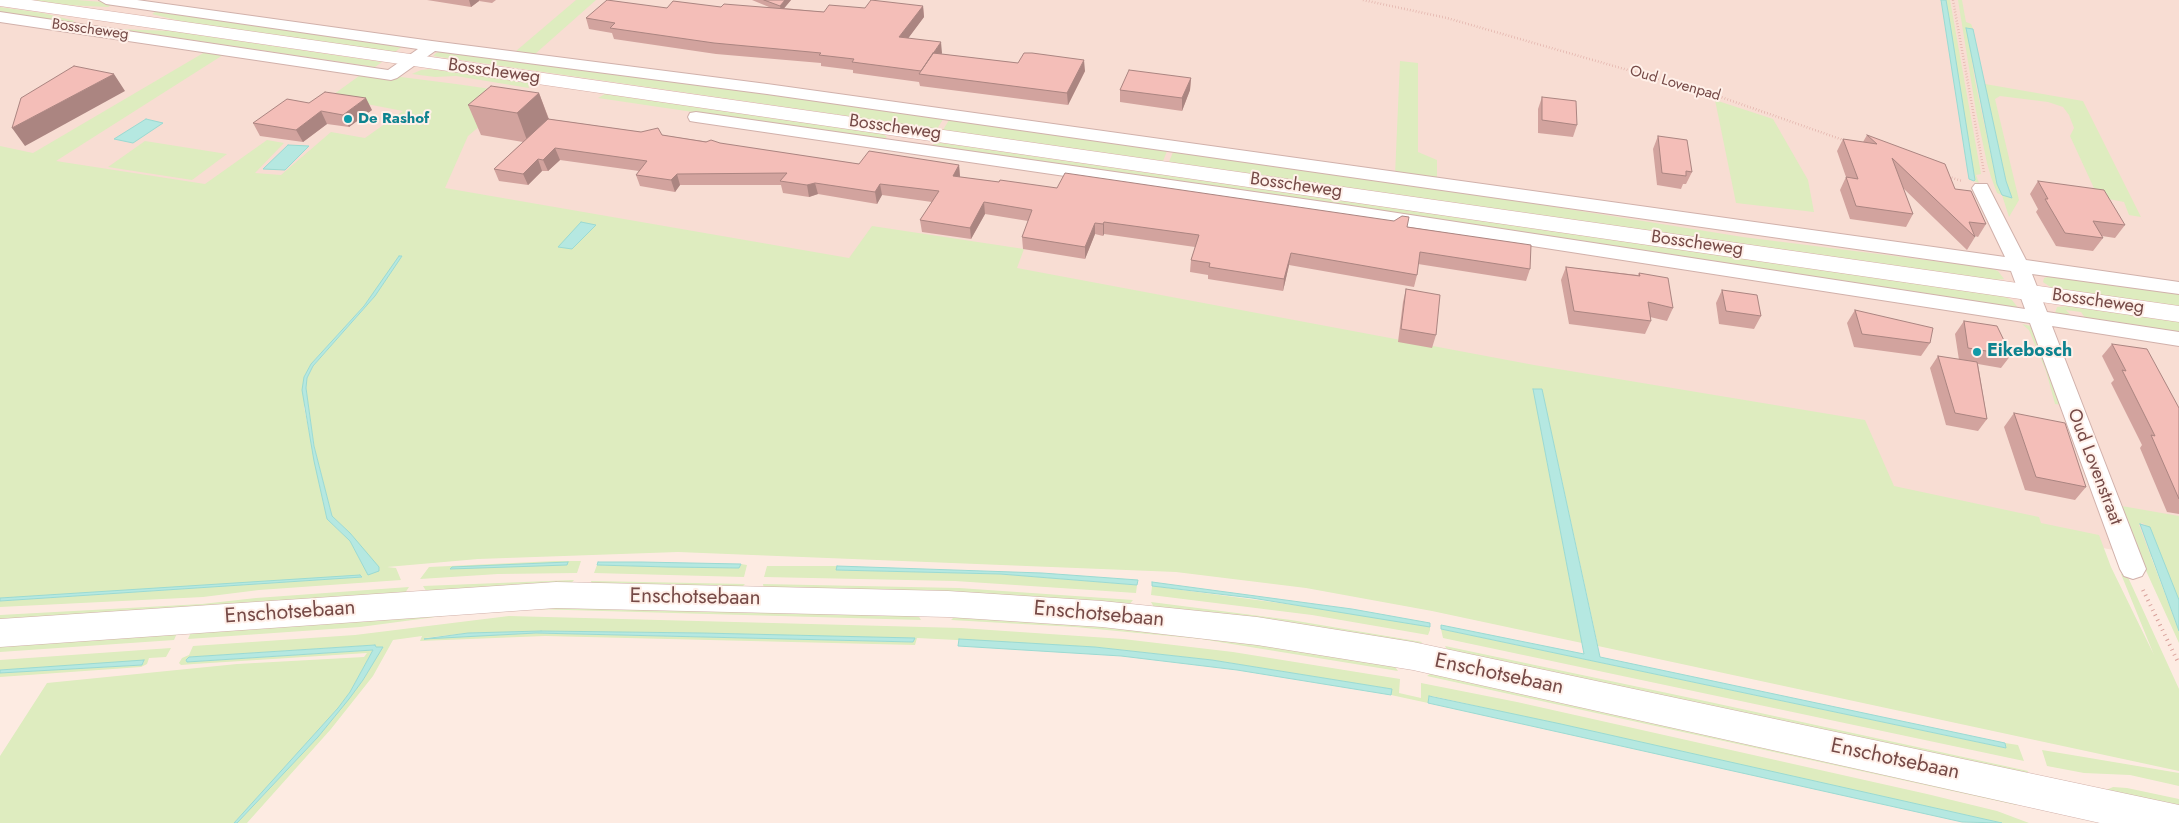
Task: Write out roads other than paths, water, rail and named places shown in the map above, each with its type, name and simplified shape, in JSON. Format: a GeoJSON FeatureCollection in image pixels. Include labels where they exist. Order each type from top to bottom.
{"type":"FeatureCollection","features":[{"type":"Feature","properties":{"kind":"main road","name":"Bosscheweg"},"geometry":{"type":"LineString","coordinates":[[0,1],[413,60],[906,139],[2179,314]]}},
{"type":"Feature","properties":{"kind":"main road","name":"Enschotsebaan"},"geometry":{"type":"LineString","coordinates":[[0,633],[556,595],[948,604],[1102,614],[1257,631],[1413,656],[2179,822]]}},
{"type":"Feature","properties":{"kind":"street","name":"Bosscheweg"},"geometry":{"type":"LineString","coordinates":[[106,0],[432,46],[767,89],[2179,288]]}},
{"type":"Feature","properties":{"kind":"street","name":"Bosscheweg"},"geometry":{"type":"LineString","coordinates":[[0,17],[391,75],[432,46]]}},
{"type":"Feature","properties":{"kind":"street","name":"Bosscheweg"},"geometry":{"type":"LineString","coordinates":[[696,117],[906,139],[1345,211],[2038,319],[2179,339]]}},
{"type":"Feature","properties":{"kind":"street"},"geometry":{"type":"LineString","coordinates":[[1981,188],[2019,265]]}},
{"type":"Feature","properties":{"kind":"street","name":"Oud Lovenstraat"},"geometry":{"type":"LineString","coordinates":[[2019,265],[2133,569]]}},
{"type":"Feature","properties":{"kind":"water"},"geometry":{"type":"Polygon","coordinates":[[[1941,0],[1946,0],[1974,181],[1969,179],[1941,0]]]}},
{"type":"Feature","properties":{"kind":"water"},"geometry":{"type":"Polygon","coordinates":[[[1966,28],[1973,29],[2006,181],[2012,198],[2002,195],[1997,184],[1966,28]]]}},
{"type":"Feature","properties":{"kind":"water"},"geometry":{"type":"Polygon","coordinates":[[[146,119],[163,123],[133,143],[114,139],[146,119]]]}},
{"type":"Feature","properties":{"kind":"water"},"geometry":{"type":"Polygon","coordinates":[[[288,145],[309,146],[285,170],[263,169],[288,145]]]}},
{"type":"Feature","properties":{"kind":"water"},"geometry":{"type":"Polygon","coordinates":[[[581,222],[596,225],[572,249],[558,247],[581,222]]]}},
{"type":"Feature","properties":{"kind":"water"},"geometry":{"type":"Polygon","coordinates":[[[399,256],[402,256],[375,296],[313,366],[307,378],[306,388],[314,446],[332,516],[350,533],[379,567],[379,571],[368,575],[350,541],[327,519],[314,461],[302,390],[304,377],[311,364],[364,306],[399,256]]]}},
{"type":"Feature","properties":{"kind":"water"},"geometry":{"type":"Polygon","coordinates":[[[1533,389],[1542,389],[1600,657],[2005,743],[2006,748],[1441,629],[1441,625],[1584,654],[1533,389]]]}},
{"type":"Feature","properties":{"kind":"water"},"geometry":{"type":"Polygon","coordinates":[[[2140,524],[2150,527],[2179,600],[2179,631],[2140,524]]]}},
{"type":"Feature","properties":{"kind":"water"},"geometry":{"type":"Polygon","coordinates":[[[568,562],[567,565],[450,569],[452,567],[568,562]]]}},
{"type":"Feature","properties":{"kind":"water"},"geometry":{"type":"Polygon","coordinates":[[[598,562],[741,564],[739,568],[597,565],[598,562]]]}},
{"type":"Feature","properties":{"kind":"water"},"geometry":{"type":"Polygon","coordinates":[[[837,566],[1042,573],[1138,580],[1137,585],[1000,574],[836,570],[837,566]]]}},
{"type":"Feature","properties":{"kind":"water"},"geometry":{"type":"Polygon","coordinates":[[[360,575],[362,577],[0,601],[0,598],[360,575]]]}},
{"type":"Feature","properties":{"kind":"water"},"geometry":{"type":"Polygon","coordinates":[[[1152,582],[1352,609],[1430,623],[1430,627],[1252,598],[1152,586],[1152,582]]]}},
{"type":"Feature","properties":{"kind":"water"},"geometry":{"type":"Polygon","coordinates":[[[541,631],[915,638],[913,642],[536,633],[424,639],[468,633],[541,631]]]}},
{"type":"Feature","properties":{"kind":"water"},"geometry":{"type":"Polygon","coordinates":[[[959,639],[1095,647],[1212,660],[1392,689],[1391,695],[1237,670],[1121,656],[958,646],[959,639]]]}},
{"type":"Feature","properties":{"kind":"water"},"geometry":{"type":"Polygon","coordinates":[[[375,645],[376,647],[383,647],[349,699],[318,737],[237,823],[234,823],[338,708],[350,692],[373,650],[187,662],[186,660],[189,657],[375,645]]]}},
{"type":"Feature","properties":{"kind":"water"},"geometry":{"type":"Polygon","coordinates":[[[144,660],[142,665],[0,673],[0,670],[144,660]]]}},
{"type":"Feature","properties":{"kind":"water"},"geometry":{"type":"Polygon","coordinates":[[[1429,696],[2002,823],[1962,822],[1428,703],[1429,696]]]}},
{"type":"Feature","properties":{"kind":"place","name":"De Rashof"},"geometry":{"type":"Point","coordinates":[348,119]}},
{"type":"Feature","properties":{"kind":"place","name":"Eikebosch"},"geometry":{"type":"Point","coordinates":[1977,352]}}]}
